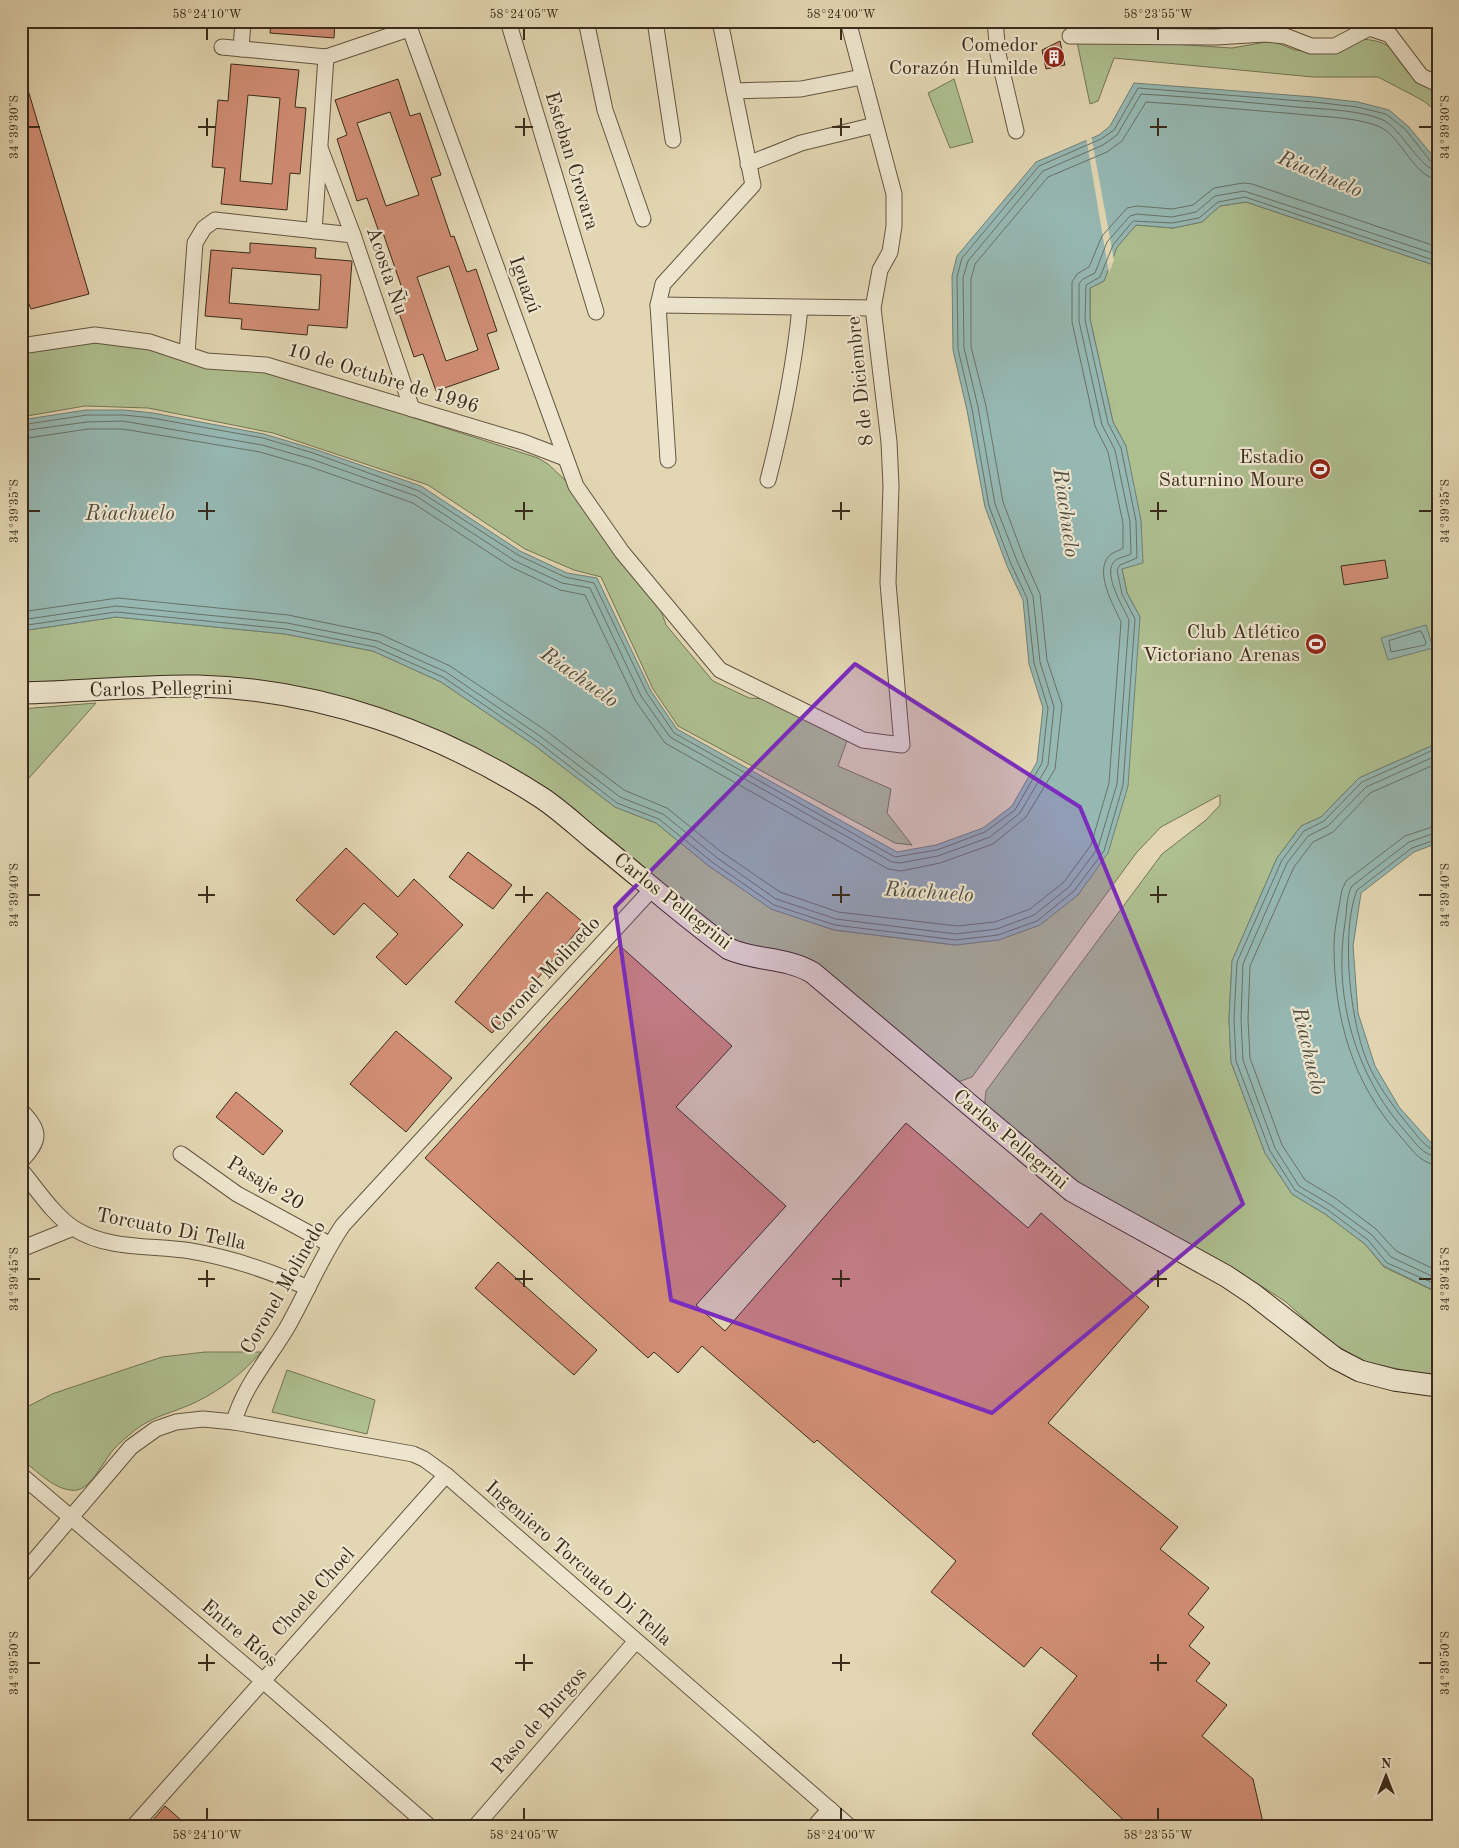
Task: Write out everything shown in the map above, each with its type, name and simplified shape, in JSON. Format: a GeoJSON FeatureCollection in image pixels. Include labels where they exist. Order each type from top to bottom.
{"type":"FeatureCollection","features":[{"type":"Feature","properties":{"kind":"street"},"geometry":{"type":"LineString","coordinates":[[241,49],[243,21]]}},
{"type":"Feature","properties":{"kind":"street","name":"Esteban Crovara"},"geometry":{"type":"LineString","coordinates":[[508,21],[596,312]]}},
{"type":"Feature","properties":{"kind":"street"},"geometry":{"type":"LineString","coordinates":[[586,21],[605,110],[643,219]]}},
{"type":"Feature","properties":{"kind":"street"},"geometry":{"type":"LineString","coordinates":[[655,21],[673,140]]}},
{"type":"Feature","properties":{"kind":"street"},"geometry":{"type":"LineString","coordinates":[[668,460],[658,305],[664,284],[753,185],[720,21]]}},
{"type":"Feature","properties":{"kind":"street","name":"8 de Diciembre"},"geometry":{"type":"LineString","coordinates":[[848,21],[894,194],[894,226],[890,252],[880,270],[874,294],[873,308],[889,442],[891,486],[888,583],[902,745]]}},
{"type":"Feature","properties":{"kind":"street"},"geometry":{"type":"LineString","coordinates":[[995,21],[998,54],[1016,131]]}},
{"type":"Feature","properties":{"kind":"street"},"geometry":{"type":"LineString","coordinates":[[222,47],[326,56],[408,25]]}},
{"type":"Feature","properties":{"kind":"street","name":"Iguazú"},"geometry":{"type":"LineString","coordinates":[[408,25],[576,486],[622,552],[720,670],[863,740],[902,745]]}},
{"type":"Feature","properties":{"kind":"street"},"geometry":{"type":"LineString","coordinates":[[1070,36],[1216,37],[1265,34],[1285,36],[1312,46],[1335,46],[1369,28],[1390,35],[1421,76],[1438,84]]}},
{"type":"Feature","properties":{"kind":"street","name":"Acosta Ñu"},"geometry":{"type":"LineString","coordinates":[[314,231],[326,56]]}},
{"type":"Feature","properties":{"kind":"street"},"geometry":{"type":"LineString","coordinates":[[734,91],[801,89],[862,77]]}},
{"type":"Feature","properties":{"kind":"street"},"geometry":{"type":"LineString","coordinates":[[748,164],[801,143],[875,125]]}},
{"type":"Feature","properties":{"kind":"street","name":"Acosta Ñu"},"geometry":{"type":"LineString","coordinates":[[320,148],[353,235],[412,409]]}},
{"type":"Feature","properties":{"kind":"street"},"geometry":{"type":"LineString","coordinates":[[187,354],[195,243],[204,228],[215,220],[353,235]]}},
{"type":"Feature","properties":{"kind":"street"},"geometry":{"type":"LineString","coordinates":[[658,305],[873,308]]}},
{"type":"Feature","properties":{"kind":"street"},"geometry":{"type":"LineString","coordinates":[[768,480],[787,406],[795,360],[800,308]]}},
{"type":"Feature","properties":{"kind":"street","name":"10 de Octubre de 1996"},"geometry":{"type":"LineString","coordinates":[[21,346],[95,335],[150,342],[207,361],[266,365],[522,442],[565,458]]}},
{"type":"Feature","properties":{"kind":"street","name":"Carlos Pellegrini"},"geometry":{"type":"LineString","coordinates":[[21,693],[198,686],[261,692],[350,710],[421,733],[482,762],[544,800],[728,949],[740,954],[799,965],[813,973],[1072,1191],[1226,1276],[1253,1294],[1336,1358],[1360,1371],[1394,1380],[1438,1386]]}},
{"type":"Feature","properties":{"kind":"street","name":"Coronel Molinedo"},"geometry":{"type":"LineString","coordinates":[[234,1422],[238,1406],[244,1394],[273,1352],[308,1288],[329,1244],[343,1225],[653,888]]}},
{"type":"Feature","properties":{"kind":"street"},"geometry":{"type":"LineString","coordinates":[[21,1161],[32,1149],[36,1140],[34,1125],[24,1114]]}},
{"type":"Feature","properties":{"kind":"street","name":"Pasaje 20"},"geometry":{"type":"LineString","coordinates":[[182,1154],[237,1194],[329,1244]]}},
{"type":"Feature","properties":{"kind":"street","name":"Torcuato Di Tella"},"geometry":{"type":"LineString","coordinates":[[21,1170],[73,1228],[87,1236],[103,1241],[170,1248],[228,1259],[278,1274],[308,1288]]}},
{"type":"Feature","properties":{"kind":"street"},"geometry":{"type":"LineString","coordinates":[[21,1249],[73,1228]]}},
{"type":"Feature","properties":{"kind":"street"},"geometry":{"type":"LineString","coordinates":[[21,1576],[72,1518],[123,1455],[156,1429],[176,1422],[194,1420],[234,1422]]}},
{"type":"Feature","properties":{"kind":"street","name":"Ingeniero Torcuato Di Tella"},"geometry":{"type":"LineString","coordinates":[[234,1422],[406,1452],[424,1459],[446,1475],[850,1827]]}},
{"type":"Feature","properties":{"kind":"street","name":"Entre Ríos"},"geometry":{"type":"LineString","coordinates":[[21,1475],[262,1680],[430,1827]]}},
{"type":"Feature","properties":{"kind":"street","name":"Choele Choel"},"geometry":{"type":"LineString","coordinates":[[133,1827],[446,1475]]}},
{"type":"Feature","properties":{"kind":"street","name":"Paso de Burgos"},"geometry":{"type":"LineString","coordinates":[[475,1827],[636,1641]]}},
{"type":"Feature","properties":{"kind":"street"},"geometry":{"type":"LineString","coordinates":[[814,1827],[830,1809]]}},
{"type":"Feature","properties":{"kind":"highlighted area"},"geometry":{"type":"Polygon","coordinates":[[[855,664],[1080,807],[1243,1204],[992,1413],[671,1300],[615,907],[855,664]]]}},
{"type":"Feature","properties":{"kind":"green space"},"geometry":{"type":"Polygon","coordinates":[[[1362,39],[1383,43],[1389,47],[1414,79],[1438,92],[1438,112],[1422,100],[1378,77],[1313,77],[1114,58],[1098,101],[1090,104],[1077,42],[1128,41],[1232,48],[1272,41],[1295,50],[1318,53],[1362,39]]]}},
{"type":"Feature","properties":{"kind":"green space"},"geometry":{"type":"Polygon","coordinates":[[[954,79],[973,142],[950,148],[928,93],[954,79]]]}},
{"type":"Feature","properties":{"kind":"green space"},"geometry":{"type":"Polygon","coordinates":[[[1246,202],[1431,264],[1438,271],[1438,743],[1359,778],[1321,817],[1301,826],[1277,858],[1232,961],[1229,1019],[1231,1062],[1265,1153],[1292,1194],[1325,1214],[1365,1244],[1384,1267],[1432,1290],[1438,1290],[1438,1376],[1420,1374],[1363,1361],[1329,1341],[1286,1302],[1266,1289],[1192,1245],[1130,1215],[1072,1181],[984,1110],[986,1091],[1162,854],[1206,820],[1220,805],[1220,795],[1161,827],[1137,852],[972,1077],[952,1084],[832,981],[742,949],[544,795],[425,730],[173,678],[21,682],[21,631],[116,617],[285,634],[373,651],[441,682],[534,745],[615,807],[656,823],[709,866],[772,909],[834,930],[956,945],[1140,617],[1127,593],[1122,569],[1126,446],[1113,422],[1090,319],[1090,288],[1104,281],[1117,247],[1136,225],[1173,228],[1202,222],[1220,206],[1246,202]]]}},
{"type":"Feature","properties":{"kind":"green space"},"geometry":{"type":"Polygon","coordinates":[[[84,343],[118,343],[273,372],[538,458],[548,464],[566,481],[660,608],[666,625],[713,681],[749,698],[766,699],[848,738],[838,766],[891,789],[887,813],[912,845],[895,843],[678,726],[653,689],[601,577],[574,570],[525,549],[428,485],[273,433],[148,408],[85,406],[21,417],[21,352],[84,343]]]}},
{"type":"Feature","properties":{"kind":"green space"},"geometry":{"type":"Polygon","coordinates":[[[96,703],[21,787],[21,709],[96,703]]]}},
{"type":"Feature","properties":{"kind":"green space"},"geometry":{"type":"Polygon","coordinates":[[[205,1352],[261,1352],[232,1380],[207,1396],[190,1405],[158,1417],[135,1430],[113,1450],[88,1484],[82,1488],[69,1490],[62,1488],[47,1480],[21,1459],[21,1410],[52,1394],[162,1357],[205,1352]]]}},
{"type":"Feature","properties":{"kind":"green space"},"geometry":{"type":"Polygon","coordinates":[[[287,1370],[375,1400],[367,1434],[272,1412],[287,1370]]]}},
{"type":"Feature","properties":{"kind":"water","name":"Riachuelo"},"geometry":{"type":"Polygon","coordinates":[[[1134,83],[1314,97],[1358,102],[1389,110],[1408,126],[1438,162],[1438,271],[1431,264],[1246,202],[1220,206],[1202,222],[1173,228],[1136,225],[1117,247],[1104,281],[1090,288],[1090,319],[1113,422],[1126,446],[1141,520],[1143,563],[1122,569],[1127,593],[1140,617],[1128,786],[1108,853],[1078,895],[1040,925],[999,940],[956,945],[834,930],[771,909],[709,866],[656,823],[615,807],[534,745],[441,682],[373,651],[285,634],[116,617],[21,631],[21,420],[86,410],[124,410],[153,413],[264,434],[421,486],[520,551],[567,573],[597,578],[651,691],[677,729],[897,852],[936,845],[983,828],[1012,806],[1037,762],[1043,708],[1029,664],[1023,600],[1007,566],[985,507],[967,410],[953,350],[952,276],[957,256],[1036,162],[1099,135],[1110,126],[1134,83]]]}},
{"type":"Feature","properties":{"kind":"water"},"geometry":{"type":"Polygon","coordinates":[[[1426,625],[1433,648],[1388,660],[1381,638],[1426,625]]]}},
{"type":"Feature","properties":{"kind":"water","name":"Riachuelo"},"geometry":{"type":"Polygon","coordinates":[[[1438,743],[1438,843],[1414,852],[1361,893],[1353,946],[1358,1013],[1375,1066],[1399,1107],[1433,1145],[1438,1146],[1438,1290],[1433,1290],[1384,1266],[1365,1244],[1325,1214],[1292,1194],[1265,1153],[1231,1062],[1229,1019],[1232,961],[1277,858],[1301,826],[1321,817],[1359,778],[1438,743]]]}},
{"type":"Feature","properties":{"kind":"pier"},"geometry":{"type":"Polygon","coordinates":[[[1091,135],[1114,260],[1109,273],[1086,137],[1091,135]]]}},
{"type":"Feature","properties":{"kind":"building"},"geometry":{"type":"Polygon","coordinates":[[[271,21],[335,21],[334,38],[270,33],[271,21]]]}},
{"type":"Feature","properties":{"kind":"building","name":"Comedor Corazón Humilde"},"geometry":{"type":"Polygon","coordinates":[[[1060,41],[1065,65],[1046,69],[1042,50],[1060,41]]]}},
{"type":"Feature","properties":{"kind":"building"},"geometry":{"type":"Polygon","coordinates":[[[231,64],[299,70],[295,107],[306,108],[300,174],[290,173],[287,210],[221,204],[225,168],[212,167],[218,100],[228,101],[231,64]],[[248,95],[240,181],[272,184],[280,98],[248,95]]]}},
{"type":"Feature","properties":{"kind":"building"},"geometry":{"type":"Polygon","coordinates":[[[398,79],[410,116],[420,113],[441,175],[431,178],[451,237],[454,236],[467,272],[476,269],[497,331],[487,334],[499,369],[436,391],[423,354],[414,357],[393,295],[403,291],[383,233],[380,235],[367,198],[357,201],[337,139],[347,135],[335,100],[398,79]],[[390,112],[357,123],[386,206],[419,195],[390,112]],[[449,266],[417,277],[446,361],[478,350],[449,266]]]}},
{"type":"Feature","properties":{"kind":"building"},"geometry":{"type":"Polygon","coordinates":[[[25,80],[89,294],[31,309],[25,295],[21,296],[21,81],[25,80]]]}},
{"type":"Feature","properties":{"kind":"building"},"geometry":{"type":"Polygon","coordinates":[[[250,243],[316,248],[315,258],[352,261],[347,328],[308,325],[307,335],[241,329],[242,319],[205,316],[211,250],[250,253],[250,243]],[[232,268],[229,303],[319,310],[321,275],[232,268]]]}},
{"type":"Feature","properties":{"kind":"building"},"geometry":{"type":"Polygon","coordinates":[[[1385,560],[1388,578],[1344,585],[1341,566],[1385,560]]]}},
{"type":"Feature","properties":{"kind":"building"},"geometry":{"type":"Polygon","coordinates":[[[346,848],[398,897],[414,879],[463,925],[406,985],[376,957],[398,934],[364,903],[334,935],[296,900],[346,848]]]}},
{"type":"Feature","properties":{"kind":"building"},"geometry":{"type":"Polygon","coordinates":[[[468,852],[512,885],[493,909],[449,877],[468,852]]]}},
{"type":"Feature","properties":{"kind":"building"},"geometry":{"type":"Polygon","coordinates":[[[547,892],[584,923],[492,1033],[455,1002],[547,892]]]}},
{"type":"Feature","properties":{"kind":"building"},"geometry":{"type":"Polygon","coordinates":[[[619,945],[732,1046],[676,1107],[786,1206],[696,1305],[725,1331],[906,1123],[1028,1228],[1041,1213],[1149,1307],[1048,1423],[1178,1527],[1160,1549],[1209,1588],[1188,1614],[1204,1627],[1189,1646],[1210,1663],[1196,1681],[1227,1705],[1202,1736],[1253,1779],[1264,1827],[1131,1827],[1032,1734],[1077,1676],[1041,1647],[1024,1667],[931,1592],[956,1561],[817,1440],[814,1443],[702,1346],[678,1373],[654,1352],[648,1358],[425,1158],[619,945]]]}},
{"type":"Feature","properties":{"kind":"building"},"geometry":{"type":"Polygon","coordinates":[[[396,1031],[452,1078],[406,1132],[350,1084],[396,1031]]]}},
{"type":"Feature","properties":{"kind":"building"},"geometry":{"type":"Polygon","coordinates":[[[236,1092],[283,1131],[263,1155],[216,1117],[236,1092]]]}},
{"type":"Feature","properties":{"kind":"building"},"geometry":{"type":"Polygon","coordinates":[[[498,1262],[597,1350],[574,1375],[475,1288],[498,1262]]]}},
{"type":"Feature","properties":{"kind":"building"},"geometry":{"type":"Polygon","coordinates":[[[165,1806],[189,1827],[161,1827],[153,1820],[165,1806]]]}},
{"type":"Feature","properties":{"kind":"place","name":"Comedor Corazón Humilde"},"geometry":{"type":"Point","coordinates":[1054,57]}},
{"type":"Feature","properties":{"kind":"place","name":"Estadio Saturnino Moure"},"geometry":{"type":"Point","coordinates":[1320,469]}},
{"type":"Feature","properties":{"kind":"place","name":"Club Atlético Victoriano Arenas"},"geometry":{"type":"Point","coordinates":[1316,644]}}]}
